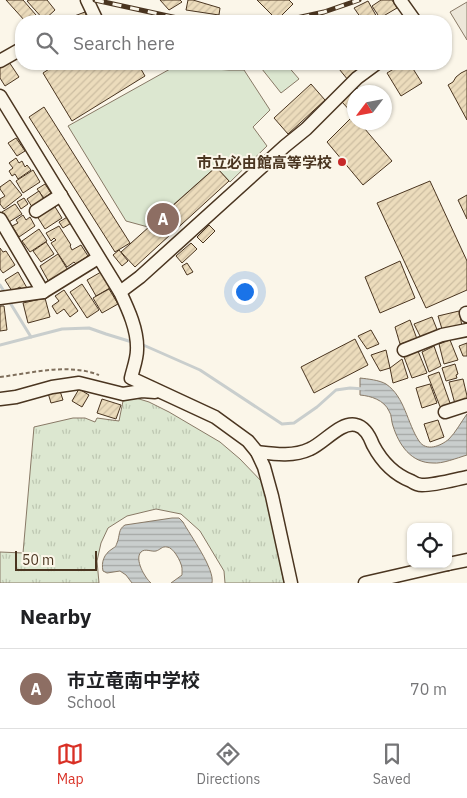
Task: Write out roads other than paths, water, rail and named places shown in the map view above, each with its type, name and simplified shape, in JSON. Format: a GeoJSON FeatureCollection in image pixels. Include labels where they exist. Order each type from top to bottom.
{"type":"FeatureCollection","features":[{"type":"Feature","properties":{"kind":"street"},"geometry":{"type":"LineString","coordinates":[[87,0],[94,15]]}},
{"type":"Feature","properties":{"kind":"street"},"geometry":{"type":"LineString","coordinates":[[400,0],[411,15]]}},
{"type":"Feature","properties":{"kind":"street"},"geometry":{"type":"LineString","coordinates":[[0,61],[15,52]]}},
{"type":"Feature","properties":{"kind":"street"},"geometry":{"type":"LineString","coordinates":[[123,298],[140,277],[306,129],[357,78],[368,70]]}},
{"type":"Feature","properties":{"kind":"street"},"geometry":{"type":"LineString","coordinates":[[0,96],[123,298],[134,328],[137,350],[131,378],[215,417],[248,441],[257,452],[264,467],[272,496],[292,583]]}},
{"type":"Feature","properties":{"kind":"street"},"geometry":{"type":"LineString","coordinates":[[36,211],[61,195]]}},
{"type":"Feature","properties":{"kind":"street"},"geometry":{"type":"LineString","coordinates":[[0,219],[43,292]]}},
{"type":"Feature","properties":{"kind":"street"},"geometry":{"type":"LineString","coordinates":[[5,297],[43,292],[98,258]]}},
{"type":"Feature","properties":{"kind":"street"},"geometry":{"type":"LineString","coordinates":[[404,350],[442,335],[467,330]]}},
{"type":"Feature","properties":{"kind":"street"},"geometry":{"type":"LineString","coordinates":[[0,399],[79,382],[123,394],[142,391],[160,392]]}},
{"type":"Feature","properties":{"kind":"street"},"geometry":{"type":"LineString","coordinates":[[445,412],[467,405]]}},
{"type":"Feature","properties":{"kind":"street"},"geometry":{"type":"LineString","coordinates":[[257,452],[295,454],[310,449],[346,425],[355,425],[361,427],[368,435],[384,462],[395,473],[408,480],[420,485],[467,477]]}},
{"type":"Feature","properties":{"kind":"street"},"geometry":{"type":"LineString","coordinates":[[452,563],[467,560]]}},
{"type":"Feature","properties":{"kind":"street"},"geometry":{"type":"LineString","coordinates":[[365,583],[431,568]]}},
{"type":"Feature","properties":{"kind":"waterway"},"geometry":{"type":"LineString","coordinates":[[0,285],[5,293]]}},
{"type":"Feature","properties":{"kind":"waterway"},"geometry":{"type":"LineString","coordinates":[[9,301],[31,337]]}},
{"type":"Feature","properties":{"kind":"waterway"},"geometry":{"type":"LineString","coordinates":[[0,345],[62,329],[89,328],[132,342]]}},
{"type":"Feature","properties":{"kind":"waterway"},"geometry":{"type":"LineString","coordinates":[[141,344],[200,370],[282,424],[294,423],[317,407],[336,390],[364,389]]}},
{"type":"Feature","properties":{"kind":"railway"},"geometry":{"type":"LineString","coordinates":[[95,0],[164,15]]}},
{"type":"Feature","properties":{"kind":"railway"},"geometry":{"type":"LineString","coordinates":[[310,15],[359,0]]}},
{"type":"Feature","properties":{"kind":"place","name":"市立必由館高等学校"},"geometry":{"type":"Point","coordinates":[342,162]}},
{"type":"Feature","properties":{"kind":"place","name":"市立竜南中学校"},"geometry":{"type":"Point","coordinates":[163,219]}}]}
